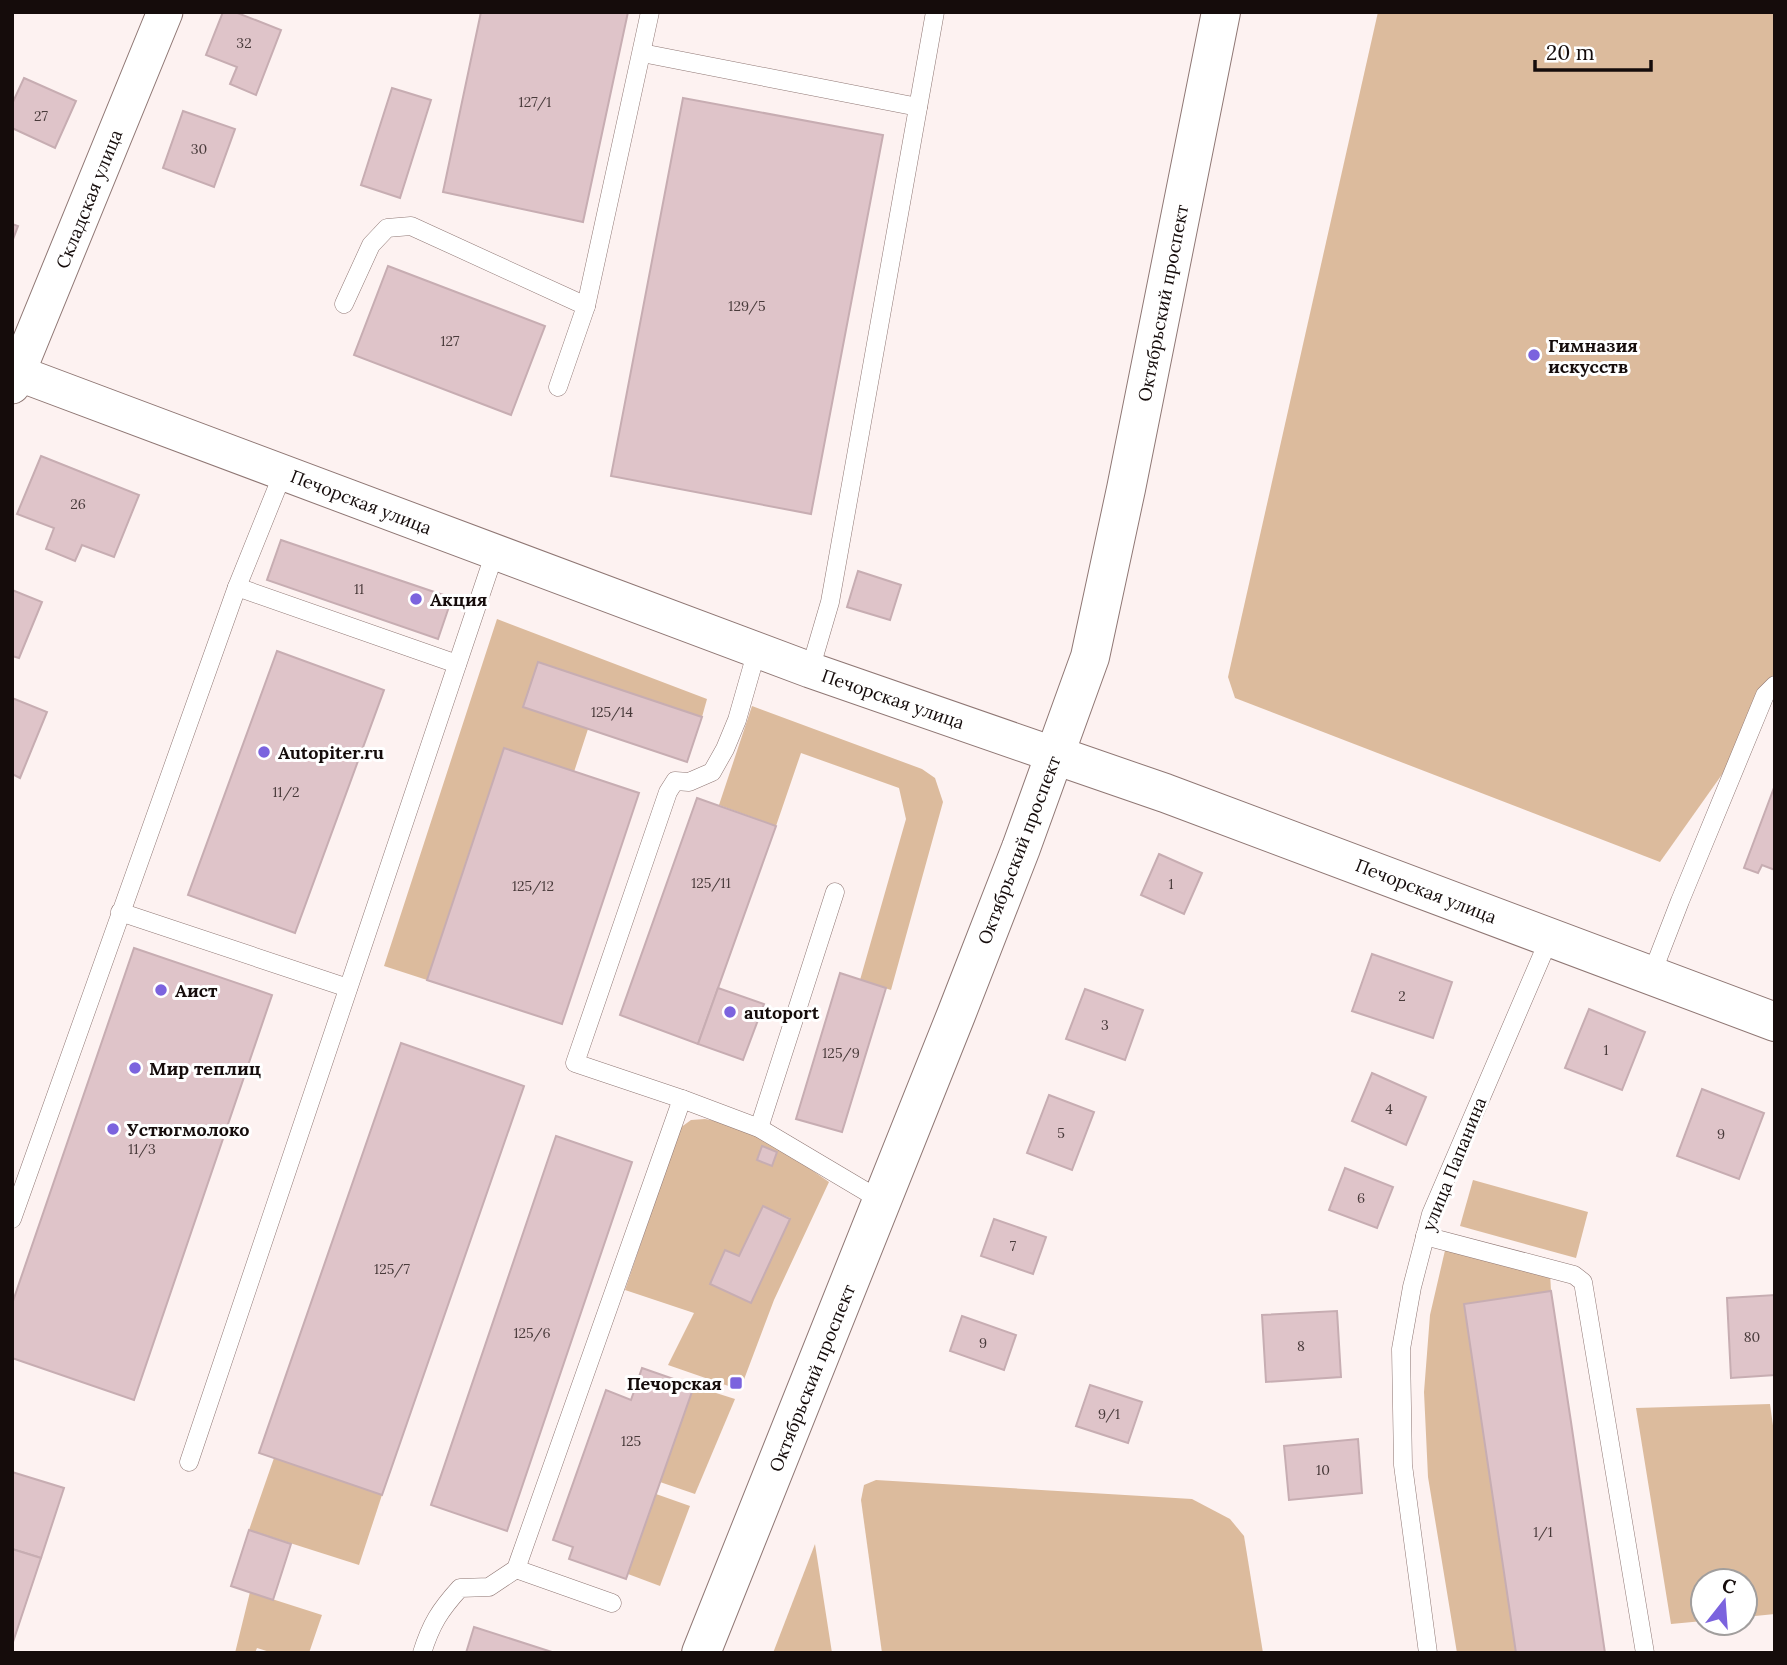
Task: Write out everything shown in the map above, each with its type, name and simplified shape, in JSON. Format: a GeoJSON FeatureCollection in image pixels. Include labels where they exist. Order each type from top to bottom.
{"type":"FeatureCollection","features":[{"type":"Feature","properties":{"kind":"main road","name":"Октябрьский проспект"},"geometry":{"type":"LineString","coordinates":[[702,1653],[956,1015],[1090,657],[1129,476],[1221,12]]}},
{"type":"Feature","properties":{"kind":"main road","name":"Печорская улица"},"geometry":{"type":"LineString","coordinates":[[1055,755],[1165,793],[1775,1022]]}},
{"type":"Feature","properties":{"kind":"street","name":"Складская улица"},"geometry":{"type":"LineString","coordinates":[[14,377],[165,12]]}},
{"type":"Feature","properties":{"kind":"street","name":"Печорская улица"},"geometry":{"type":"LineString","coordinates":[[14,377],[283,473],[810,670],[1055,755]]}},
{"type":"Feature","properties":{"kind":"lane"},"geometry":{"type":"LineString","coordinates":[[558,387],[586,306],[650,12]]}},
{"type":"Feature","properties":{"kind":"lane"},"geometry":{"type":"LineString","coordinates":[[810,670],[830,602],[935,12]]}},
{"type":"Feature","properties":{"kind":"lane"},"geometry":{"type":"LineString","coordinates":[[642,53],[918,107]]}},
{"type":"Feature","properties":{"kind":"lane"},"geometry":{"type":"LineString","coordinates":[[344,304],[370,245],[387,228],[411,226],[586,306]]}},
{"type":"Feature","properties":{"kind":"lane"},"geometry":{"type":"LineString","coordinates":[[12,1219],[237,587],[283,473]]}},
{"type":"Feature","properties":{"kind":"lane"},"geometry":{"type":"LineString","coordinates":[[189,1462],[495,552]]}},
{"type":"Feature","properties":{"kind":"lane"},"geometry":{"type":"LineString","coordinates":[[237,587],[457,664]]}},
{"type":"Feature","properties":{"kind":"lane"},"geometry":{"type":"LineString","coordinates":[[757,650],[737,720],[712,772],[688,782],[675,781],[668,792],[575,1063],[758,1128],[883,1201]]}},
{"type":"Feature","properties":{"kind":"lane"},"geometry":{"type":"LineString","coordinates":[[1651,976],[1765,695],[1775,685]]}},
{"type":"Feature","properties":{"kind":"lane"},"geometry":{"type":"LineString","coordinates":[[758,1128],[835,892]]}},
{"type":"Feature","properties":{"kind":"lane"},"geometry":{"type":"LineString","coordinates":[[120,912],[348,988]]}},
{"type":"Feature","properties":{"kind":"lane","name":"улица Папанина"},"geometry":{"type":"LineString","coordinates":[[1428,1653],[1404,1465],[1401,1349],[1412,1287],[1431,1214],[1550,937]]}},
{"type":"Feature","properties":{"kind":"lane"},"geometry":{"type":"LineString","coordinates":[[422,1653],[430,1629],[445,1604],[460,1588],[489,1587],[516,1569],[682,1099]]}},
{"type":"Feature","properties":{"kind":"lane"},"geometry":{"type":"LineString","coordinates":[[1425,1236],[1574,1275],[1583,1282],[1645,1653]]}},
{"type":"Feature","properties":{"kind":"lane"},"geometry":{"type":"LineString","coordinates":[[516,1569],[612,1603]]}},
{"type":"Feature","properties":{"kind":"shaded area","name":"Гимназия искусств"},"geometry":{"type":"Polygon","coordinates":[[[1378,12],[1775,12],[1775,695],[1660,862],[1235,698],[1228,677],[1378,12]]]}},
{"type":"Feature","properties":{"kind":"shaded area"},"geometry":{"type":"Polygon","coordinates":[[[497,619],[707,699],[702,717],[523,707],[588,729],[574,772],[427,980],[384,966],[497,619]]]}},
{"type":"Feature","properties":{"kind":"shaded area"},"geometry":{"type":"Polygon","coordinates":[[[752,706],[922,769],[935,778],[943,802],[891,990],[860,980],[906,819],[899,788],[801,753],[776,826],[719,805],[752,706]]]}},
{"type":"Feature","properties":{"kind":"shaded area"},"geometry":{"type":"Polygon","coordinates":[[[705,1119],[723,1123],[755,1135],[829,1182],[774,1300],[740,1390],[668,1365],[694,1313],[625,1290],[680,1128],[691,1120],[705,1119]],[[762,1147],[758,1160],[772,1165],[777,1152],[762,1147]],[[763,1206],[739,1256],[725,1250],[710,1284],[751,1303],[790,1218],[763,1206]]]}},
{"type":"Feature","properties":{"kind":"shaded area"},"geometry":{"type":"Polygon","coordinates":[[[1473,1180],[1588,1212],[1576,1258],[1460,1226],[1473,1180]]]}},
{"type":"Feature","properties":{"kind":"shaded area"},"geometry":{"type":"Polygon","coordinates":[[[1446,1246],[1550,1273],[1551,1291],[1464,1305],[1516,1653],[1457,1653],[1428,1477],[1424,1392],[1430,1315],[1446,1246]]]}},
{"type":"Feature","properties":{"kind":"shaded area"},"geometry":{"type":"Polygon","coordinates":[[[694,1386],[735,1399],[695,1494],[660,1482],[694,1386]]]}},
{"type":"Feature","properties":{"kind":"shaded area"},"geometry":{"type":"Polygon","coordinates":[[[1770,1404],[1775,1440],[1775,1614],[1759,1616],[1759,1567],[1689,1567],[1689,1622],[1671,1624],[1636,1408],[1770,1404]]]}},
{"type":"Feature","properties":{"kind":"shaded area"},"geometry":{"type":"Polygon","coordinates":[[[274,1458],[382,1495],[359,1565],[249,1530],[274,1458]]]}},
{"type":"Feature","properties":{"kind":"shaded area"},"geometry":{"type":"Polygon","coordinates":[[[876,1480],[1192,1499],[1230,1519],[1244,1536],[1263,1653],[882,1653],[861,1500],[864,1485],[876,1480]]]}},
{"type":"Feature","properties":{"kind":"shaded area"},"geometry":{"type":"Polygon","coordinates":[[[656,1494],[690,1506],[660,1586],[628,1574],[656,1494]]]}},
{"type":"Feature","properties":{"kind":"shaded area"},"geometry":{"type":"Polygon","coordinates":[[[815,1544],[832,1653],[773,1653],[815,1544]]]}},
{"type":"Feature","properties":{"kind":"shaded area"},"geometry":{"type":"Polygon","coordinates":[[[250,1592],[322,1615],[309,1653],[273,1653],[257,1648],[255,1653],[235,1653],[250,1592]]]}},
{"type":"Feature","properties":{"kind":"building"},"geometry":{"type":"Polygon","coordinates":[[[223,12],[235,12],[281,30],[256,95],[230,84],[237,67],[206,55],[223,12]]]}},
{"type":"Feature","properties":{"kind":"building"},"geometry":{"type":"Polygon","coordinates":[[[481,12],[628,12],[583,222],[443,192],[481,12]]]}},
{"type":"Feature","properties":{"kind":"building"},"geometry":{"type":"Polygon","coordinates":[[[24,78],[76,101],[55,148],[12,128],[12,104],[24,78]]]}},
{"type":"Feature","properties":{"kind":"building"},"geometry":{"type":"Polygon","coordinates":[[[392,88],[431,100],[400,198],[361,185],[392,88]]]}},
{"type":"Feature","properties":{"kind":"building"},"geometry":{"type":"Polygon","coordinates":[[[683,98],[883,135],[811,514],[611,476],[683,98]]]}},
{"type":"Feature","properties":{"kind":"building"},"geometry":{"type":"Polygon","coordinates":[[[183,111],[235,129],[214,187],[163,168],[183,111]]]}},
{"type":"Feature","properties":{"kind":"building"},"geometry":{"type":"Polygon","coordinates":[[[12,224],[18,226],[12,242],[12,224]]]}},
{"type":"Feature","properties":{"kind":"building"},"geometry":{"type":"Polygon","coordinates":[[[388,266],[545,326],[511,415],[354,355],[388,266]]]}},
{"type":"Feature","properties":{"kind":"building"},"geometry":{"type":"Polygon","coordinates":[[[41,456],[139,495],[114,557],[82,545],[75,561],[46,549],[54,528],[17,514],[41,456]]]}},
{"type":"Feature","properties":{"kind":"building"},"geometry":{"type":"Polygon","coordinates":[[[281,540],[452,598],[438,639],[267,580],[281,540]]]}},
{"type":"Feature","properties":{"kind":"building"},"geometry":{"type":"Polygon","coordinates":[[[858,571],[901,585],[890,620],[847,607],[858,571]]]}},
{"type":"Feature","properties":{"kind":"building"},"geometry":{"type":"Polygon","coordinates":[[[12,590],[42,602],[19,658],[12,656],[12,590]]]}},
{"type":"Feature","properties":{"kind":"building"},"geometry":{"type":"Polygon","coordinates":[[[277,651],[384,690],[295,933],[188,895],[277,651]]]}},
{"type":"Feature","properties":{"kind":"building"},"geometry":{"type":"Polygon","coordinates":[[[538,662],[702,717],[687,762],[523,707],[538,662]]]}},
{"type":"Feature","properties":{"kind":"building"},"geometry":{"type":"Polygon","coordinates":[[[12,698],[47,712],[20,778],[12,774],[12,698]]]}},
{"type":"Feature","properties":{"kind":"building"},"geometry":{"type":"Polygon","coordinates":[[[504,748],[639,793],[562,1024],[427,980],[504,748]]]}},
{"type":"Feature","properties":{"kind":"building"},"geometry":{"type":"Polygon","coordinates":[[[1775,785],[1775,870],[1762,865],[1758,873],[1744,868],[1775,785]]]}},
{"type":"Feature","properties":{"kind":"building"},"geometry":{"type":"Polygon","coordinates":[[[697,798],[776,826],[698,1044],[620,1015],[697,798]]]}},
{"type":"Feature","properties":{"kind":"building"},"geometry":{"type":"Polygon","coordinates":[[[1159,854],[1202,873],[1184,914],[1141,895],[1159,854]]]}},
{"type":"Feature","properties":{"kind":"building"},"geometry":{"type":"Polygon","coordinates":[[[134,948],[272,995],[134,1400],[12,1358],[12,1304],[134,948]]]}},
{"type":"Feature","properties":{"kind":"building"},"geometry":{"type":"Polygon","coordinates":[[[1372,954],[1452,982],[1433,1038],[1352,1011],[1372,954]]]}},
{"type":"Feature","properties":{"kind":"building"},"geometry":{"type":"Polygon","coordinates":[[[840,973],[886,988],[842,1132],[796,1119],[840,973]]]}},
{"type":"Feature","properties":{"kind":"building"},"geometry":{"type":"Polygon","coordinates":[[[718,988],[764,1004],[743,1060],[698,1044],[718,988]]]}},
{"type":"Feature","properties":{"kind":"building"},"geometry":{"type":"Polygon","coordinates":[[[1085,989],[1143,1010],[1125,1060],[1066,1039],[1085,989]]]}},
{"type":"Feature","properties":{"kind":"building"},"geometry":{"type":"Polygon","coordinates":[[[1589,1009],[1645,1032],[1622,1090],[1565,1068],[1589,1009]]]}},
{"type":"Feature","properties":{"kind":"building"},"geometry":{"type":"Polygon","coordinates":[[[401,1043],[524,1086],[382,1495],[259,1453],[401,1043]]]}},
{"type":"Feature","properties":{"kind":"building"},"geometry":{"type":"Polygon","coordinates":[[[1372,1073],[1426,1097],[1406,1145],[1352,1121],[1372,1073]]]}},
{"type":"Feature","properties":{"kind":"building"},"geometry":{"type":"Polygon","coordinates":[[[1702,1089],[1764,1113],[1739,1179],[1677,1156],[1702,1089]]]}},
{"type":"Feature","properties":{"kind":"building"},"geometry":{"type":"Polygon","coordinates":[[[1049,1095],[1094,1112],[1072,1170],[1027,1153],[1049,1095]]]}},
{"type":"Feature","properties":{"kind":"building"},"geometry":{"type":"Polygon","coordinates":[[[556,1136],[632,1162],[507,1531],[431,1505],[556,1136]]]}},
{"type":"Feature","properties":{"kind":"building"},"geometry":{"type":"Polygon","coordinates":[[[762,1146],[777,1152],[772,1166],[757,1160],[762,1146]]]}},
{"type":"Feature","properties":{"kind":"building"},"geometry":{"type":"Polygon","coordinates":[[[1345,1168],[1393,1187],[1377,1228],[1329,1210],[1345,1168]]]}},
{"type":"Feature","properties":{"kind":"building"},"geometry":{"type":"Polygon","coordinates":[[[763,1206],[790,1219],[751,1303],[710,1284],[725,1250],[739,1256],[763,1206]]]}},
{"type":"Feature","properties":{"kind":"building"},"geometry":{"type":"Polygon","coordinates":[[[994,1219],[1046,1237],[1033,1274],[981,1256],[994,1219]]]}},
{"type":"Feature","properties":{"kind":"building"},"geometry":{"type":"Polygon","coordinates":[[[1551,1291],[1605,1653],[1516,1653],[1464,1304],[1551,1291]]]}},
{"type":"Feature","properties":{"kind":"building"},"geometry":{"type":"Polygon","coordinates":[[[1775,1295],[1775,1375],[1731,1378],[1727,1298],[1775,1295]]]}},
{"type":"Feature","properties":{"kind":"building"},"geometry":{"type":"Polygon","coordinates":[[[1337,1311],[1341,1377],[1266,1382],[1262,1315],[1337,1311]]]}},
{"type":"Feature","properties":{"kind":"building"},"geometry":{"type":"Polygon","coordinates":[[[962,1316],[1016,1335],[1004,1370],[950,1351],[962,1316]]]}},
{"type":"Feature","properties":{"kind":"building"},"geometry":{"type":"Polygon","coordinates":[[[642,1368],[694,1386],[626,1579],[569,1559],[573,1547],[553,1540],[606,1390],[631,1400],[642,1368]]]}},
{"type":"Feature","properties":{"kind":"building"},"geometry":{"type":"Polygon","coordinates":[[[1090,1385],[1142,1402],[1128,1443],[1076,1426],[1090,1385]]]}},
{"type":"Feature","properties":{"kind":"building"},"geometry":{"type":"Polygon","coordinates":[[[1358,1439],[1362,1493],[1289,1500],[1284,1446],[1358,1439]]]}},
{"type":"Feature","properties":{"kind":"building"},"geometry":{"type":"Polygon","coordinates":[[[12,1472],[64,1488],[41,1558],[12,1549],[12,1472]]]}},
{"type":"Feature","properties":{"kind":"building"},"geometry":{"type":"Polygon","coordinates":[[[249,1530],[291,1544],[273,1600],[231,1586],[249,1530]]]}},
{"type":"Feature","properties":{"kind":"building"},"geometry":{"type":"Polygon","coordinates":[[[12,1549],[41,1558],[12,1645],[12,1549]]]}},
{"type":"Feature","properties":{"kind":"building"},"geometry":{"type":"Polygon","coordinates":[[[474,1627],[555,1653],[466,1653],[474,1627]]]}},
{"type":"Feature","properties":{"kind":"place","name":"Гимназия искусств"},"geometry":{"type":"Point","coordinates":[1534,355]}},
{"type":"Feature","properties":{"kind":"place","name":"Акция"},"geometry":{"type":"Point","coordinates":[416,599]}},
{"type":"Feature","properties":{"kind":"place","name":"Autopiter.ru"},"geometry":{"type":"Point","coordinates":[264,752]}},
{"type":"Feature","properties":{"kind":"place","name":"Аист"},"geometry":{"type":"Point","coordinates":[161,990]}},
{"type":"Feature","properties":{"kind":"place","name":"autoport"},"geometry":{"type":"Point","coordinates":[730,1012]}},
{"type":"Feature","properties":{"kind":"place","name":"Мир теплиц"},"geometry":{"type":"Point","coordinates":[135,1068]}},
{"type":"Feature","properties":{"kind":"place","name":"Устюгмолоко"},"geometry":{"type":"Point","coordinates":[113,1129]}},
{"type":"Feature","properties":{"kind":"place","name":"Печорская"},"geometry":{"type":"Point","coordinates":[736,1383]}}]}
